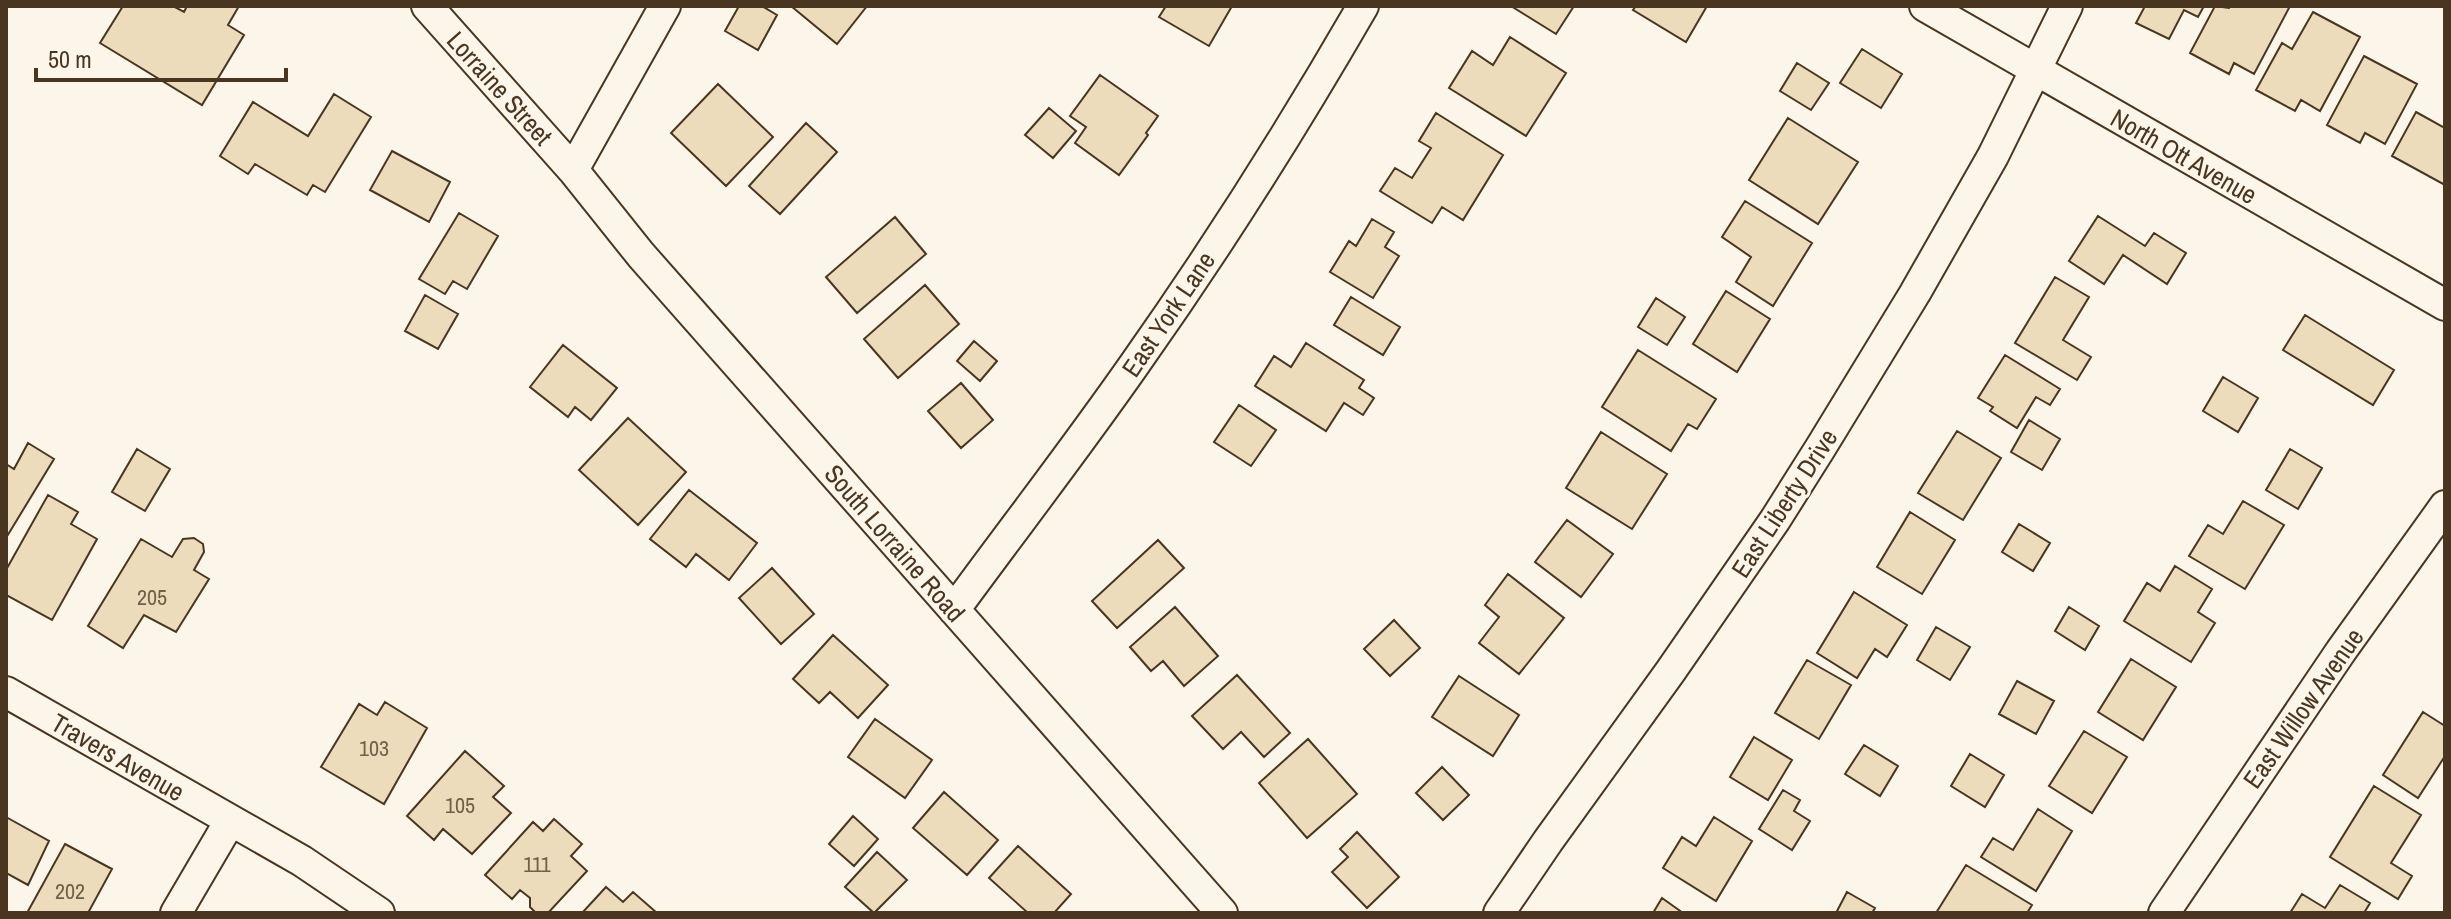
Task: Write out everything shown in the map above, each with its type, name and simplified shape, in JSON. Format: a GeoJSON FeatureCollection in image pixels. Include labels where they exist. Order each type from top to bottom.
{"type":"FeatureCollection","features":[{"type":"Feature","properties":{"kind":"street","name":"Lorraine Street"},"geometry":{"type":"LineString","coordinates":[[427,6],[573,170]]}},
{"type":"Feature","properties":{"kind":"street"},"geometry":{"type":"LineString","coordinates":[[573,170],[665,6]]}},
{"type":"Feature","properties":{"kind":"street","name":"East York Lane"},"geometry":{"type":"LineString","coordinates":[[954,610],[1134,366],[1199,271],[1363,6]]}},
{"type":"Feature","properties":{"kind":"street","name":"North Ott Avenue"},"geometry":{"type":"LineString","coordinates":[[1925,6],[2445,305]]}},
{"type":"Feature","properties":{"kind":"street","name":"East Liberty Drive"},"geometry":{"type":"LineString","coordinates":[[1499,913],[1670,672],[1813,460],[1915,293],[1993,156],[2067,6]]}},
{"type":"Feature","properties":{"kind":"street","name":"South Lorraine Road"},"geometry":{"type":"LineString","coordinates":[[573,170],[641,255],[1222,913]]}},
{"type":"Feature","properties":{"kind":"street","name":"East Willow Avenue"},"geometry":{"type":"LineString","coordinates":[[2164,913],[2341,651],[2445,506]]}},
{"type":"Feature","properties":{"kind":"street","name":"Travers Avenue"},"geometry":{"type":"LineString","coordinates":[[6,692],[302,861],[379,913]]}},
{"type":"Feature","properties":{"kind":"street"},"geometry":{"type":"LineString","coordinates":[[176,913],[230,821]]}},
{"type":"Feature","properties":{"kind":"building"},"geometry":{"type":"Polygon","coordinates":[[[123,6],[173,6],[184,12],[187,6],[239,6],[228,25],[244,35],[202,105],[100,43],[123,6]]]}},
{"type":"Feature","properties":{"kind":"building"},"geometry":{"type":"Polygon","coordinates":[[[739,6],[762,6],[777,15],[758,50],[725,31],[739,6]]]}},
{"type":"Feature","properties":{"kind":"building"},"geometry":{"type":"Polygon","coordinates":[[[791,6],[867,6],[837,44],[791,6]]]}},
{"type":"Feature","properties":{"kind":"building"},"geometry":{"type":"Polygon","coordinates":[[[1166,6],[1232,6],[1209,46],[1159,17],[1166,6]]]}},
{"type":"Feature","properties":{"kind":"building"},"geometry":{"type":"Polygon","coordinates":[[[1511,6],[1574,6],[1556,34],[1511,6]]]}},
{"type":"Feature","properties":{"kind":"building"},"geometry":{"type":"Polygon","coordinates":[[[1636,6],[1707,6],[1686,42],[1633,10],[1636,6]]]}},
{"type":"Feature","properties":{"kind":"building"},"geometry":{"type":"Polygon","coordinates":[[[2145,6],[2204,6],[2198,17],[2184,10],[2169,39],[2136,23],[2145,6]]]}},
{"type":"Feature","properties":{"kind":"building"},"geometry":{"type":"Polygon","coordinates":[[[2215,6],[2290,6],[2254,74],[2234,63],[2229,74],[2190,53],[2215,6]]]}},
{"type":"Feature","properties":{"kind":"building"},"geometry":{"type":"Polygon","coordinates":[[[2313,12],[2360,37],[2320,111],[2301,100],[2295,111],[2256,90],[2282,43],[2292,49],[2313,12]]]}},
{"type":"Feature","properties":{"kind":"building"},"geometry":{"type":"Polygon","coordinates":[[[1510,37],[1566,73],[1526,136],[1449,88],[1472,51],[1493,65],[1510,37]]]}},
{"type":"Feature","properties":{"kind":"building"},"geometry":{"type":"Polygon","coordinates":[[[1862,49],[1902,74],[1881,108],[1840,83],[1862,49]]]}},
{"type":"Feature","properties":{"kind":"building"},"geometry":{"type":"Polygon","coordinates":[[[2364,56],[2417,84],[2385,144],[2365,133],[2360,143],[2327,125],[2364,56]]]}},
{"type":"Feature","properties":{"kind":"building"},"geometry":{"type":"Polygon","coordinates":[[[1797,63],[1829,83],[1811,110],[1780,91],[1797,63]]]}},
{"type":"Feature","properties":{"kind":"building"},"geometry":{"type":"Polygon","coordinates":[[[1100,75],[1158,116],[1119,175],[1075,143],[1086,127],[1070,116],[1100,75]]]}},
{"type":"Feature","properties":{"kind":"building"},"geometry":{"type":"Polygon","coordinates":[[[718,84],[773,137],[726,186],[671,133],[718,84]]]}},
{"type":"Feature","properties":{"kind":"building"},"geometry":{"type":"Polygon","coordinates":[[[334,94],[371,117],[325,192],[313,185],[307,195],[255,164],[248,174],[220,156],[253,102],[308,136],[334,94]]]}},
{"type":"Feature","properties":{"kind":"building"},"geometry":{"type":"Polygon","coordinates":[[[1049,108],[1076,131],[1053,158],[1025,135],[1049,108]]]}},
{"type":"Feature","properties":{"kind":"building"},"geometry":{"type":"Polygon","coordinates":[[[2416,112],[2445,128],[2445,185],[2392,156],[2416,112]]]}},
{"type":"Feature","properties":{"kind":"building"},"geometry":{"type":"Polygon","coordinates":[[[1436,113],[1503,155],[1463,220],[1442,207],[1432,223],[1380,191],[1395,168],[1412,178],[1431,148],[1419,141],[1436,113]]]}},
{"type":"Feature","properties":{"kind":"building"},"geometry":{"type":"Polygon","coordinates":[[[1788,118],[1858,162],[1818,224],[1749,180],[1788,118]]]}},
{"type":"Feature","properties":{"kind":"building"},"geometry":{"type":"Polygon","coordinates":[[[806,123],[837,152],[780,214],[749,186],[806,123]]]}},
{"type":"Feature","properties":{"kind":"building"},"geometry":{"type":"Polygon","coordinates":[[[392,151],[450,182],[429,222],[370,190],[392,151]]]}},
{"type":"Feature","properties":{"kind":"building"},"geometry":{"type":"Polygon","coordinates":[[[1745,201],[1812,243],[1773,306],[1736,282],[1751,257],[1722,237],[1745,201]]]}},
{"type":"Feature","properties":{"kind":"building"},"geometry":{"type":"Polygon","coordinates":[[[459,213],[498,236],[467,289],[453,281],[445,294],[419,279],[459,213]]]}},
{"type":"Feature","properties":{"kind":"building"},"geometry":{"type":"Polygon","coordinates":[[[2098,216],[2145,246],[2154,233],[2186,253],[2167,284],[2123,255],[2104,284],[2069,261],[2098,216]]]}},
{"type":"Feature","properties":{"kind":"building"},"geometry":{"type":"Polygon","coordinates":[[[895,217],[926,254],[857,313],[826,277],[895,217]]]}},
{"type":"Feature","properties":{"kind":"building"},"geometry":{"type":"Polygon","coordinates":[[[1372,219],[1394,232],[1385,247],[1399,256],[1373,298],[1330,272],[1349,241],[1356,246],[1372,219]]]}},
{"type":"Feature","properties":{"kind":"building"},"geometry":{"type":"Polygon","coordinates":[[[2055,277],[2089,297],[2063,340],[2091,357],[2077,380],[2015,343],[2055,277]]]}},
{"type":"Feature","properties":{"kind":"building"},"geometry":{"type":"Polygon","coordinates":[[[925,285],[959,324],[898,378],[864,339],[925,285]]]}},
{"type":"Feature","properties":{"kind":"building"},"geometry":{"type":"Polygon","coordinates":[[[1726,291],[1770,319],[1737,372],[1693,344],[1726,291]]]}},
{"type":"Feature","properties":{"kind":"building"},"geometry":{"type":"Polygon","coordinates":[[[425,295],[458,314],[438,349],[405,331],[425,295]]]}},
{"type":"Feature","properties":{"kind":"building"},"geometry":{"type":"Polygon","coordinates":[[[1351,297],[1400,327],[1383,355],[1334,325],[1351,297]]]}},
{"type":"Feature","properties":{"kind":"building"},"geometry":{"type":"Polygon","coordinates":[[[1656,298],[1685,317],[1667,345],[1638,327],[1656,298]]]}},
{"type":"Feature","properties":{"kind":"building"},"geometry":{"type":"Polygon","coordinates":[[[2305,315],[2394,370],[2373,405],[2283,350],[2305,315]]]}},
{"type":"Feature","properties":{"kind":"building"},"geometry":{"type":"Polygon","coordinates":[[[974,341],[997,361],[980,381],[957,361],[974,341]]]}},
{"type":"Feature","properties":{"kind":"building"},"geometry":{"type":"Polygon","coordinates":[[[1306,343],[1364,380],[1359,388],[1374,398],[1363,415],[1344,403],[1326,431],[1255,386],[1274,356],[1291,367],[1306,343]]]}},
{"type":"Feature","properties":{"kind":"building"},"geometry":{"type":"Polygon","coordinates":[[[563,345],[617,388],[591,420],[575,407],[568,417],[530,387],[563,345]]]}},
{"type":"Feature","properties":{"kind":"building"},"geometry":{"type":"Polygon","coordinates":[[[1638,350],[1716,399],[1697,429],[1688,424],[1671,451],[1602,407],[1638,350]]]}},
{"type":"Feature","properties":{"kind":"building"},"geometry":{"type":"Polygon","coordinates":[[[2005,355],[2060,389],[2050,405],[2036,397],[2017,428],[1990,411],[1993,407],[1978,398],[2005,355]]]}},
{"type":"Feature","properties":{"kind":"building"},"geometry":{"type":"Polygon","coordinates":[[[2223,377],[2258,398],[2238,432],[2203,411],[2223,377]]]}},
{"type":"Feature","properties":{"kind":"building"},"geometry":{"type":"Polygon","coordinates":[[[961,383],[993,420],[961,448],[928,411],[961,383]]]}},
{"type":"Feature","properties":{"kind":"building"},"geometry":{"type":"Polygon","coordinates":[[[1239,405],[1276,430],[1251,466],[1214,442],[1239,405]]]}},
{"type":"Feature","properties":{"kind":"building"},"geometry":{"type":"Polygon","coordinates":[[[628,418],[686,472],[638,525],[579,470],[628,418]]]}},
{"type":"Feature","properties":{"kind":"building"},"geometry":{"type":"Polygon","coordinates":[[[2029,420],[2060,439],[2042,470],[2011,452],[2029,420]]]}},
{"type":"Feature","properties":{"kind":"building"},"geometry":{"type":"Polygon","coordinates":[[[1957,431],[2001,458],[1963,520],[1918,493],[1957,431]]]}},
{"type":"Feature","properties":{"kind":"building"},"geometry":{"type":"Polygon","coordinates":[[[1601,432],[1667,474],[1632,529],[1566,488],[1601,432]]]}},
{"type":"Feature","properties":{"kind":"building"},"geometry":{"type":"Polygon","coordinates":[[[28,443],[54,459],[6,538],[6,464],[14,469],[28,443]]]}},
{"type":"Feature","properties":{"kind":"building"},"geometry":{"type":"Polygon","coordinates":[[[137,449],[170,469],[145,511],[112,492],[137,449]]]}},
{"type":"Feature","properties":{"kind":"building"},"geometry":{"type":"Polygon","coordinates":[[[2290,449],[2322,468],[2298,509],[2266,490],[2290,449]]]}},
{"type":"Feature","properties":{"kind":"building"},"geometry":{"type":"Polygon","coordinates":[[[689,490],[757,543],[729,580],[696,554],[686,567],[650,539],[689,490]]]}},
{"type":"Feature","properties":{"kind":"building"},"geometry":{"type":"Polygon","coordinates":[[[48,495],[78,512],[71,524],[97,539],[52,620],[6,595],[6,570],[48,495]]]}},
{"type":"Feature","properties":{"kind":"building"},"geometry":{"type":"Polygon","coordinates":[[[2243,501],[2284,525],[2245,589],[2189,556],[2208,525],[2223,534],[2243,501]]]}},
{"type":"Feature","properties":{"kind":"building"},"geometry":{"type":"Polygon","coordinates":[[[1910,512],[1955,540],[1922,594],[1877,567],[1910,512]]]}},
{"type":"Feature","properties":{"kind":"building"},"geometry":{"type":"Polygon","coordinates":[[[1567,520],[1613,554],[1581,597],[1535,562],[1567,520]]]}},
{"type":"Feature","properties":{"kind":"building"},"geometry":{"type":"Polygon","coordinates":[[[2019,524],[2050,543],[2033,571],[2002,552],[2019,524]]]}},
{"type":"Feature","properties":{"kind":"building"},"geometry":{"type":"Polygon","coordinates":[[[194,538],[203,544],[204,552],[194,570],[209,579],[176,632],[144,615],[123,648],[88,626],[141,539],[172,557],[183,539],[194,538]]]}},
{"type":"Feature","properties":{"kind":"building"},"geometry":{"type":"Polygon","coordinates":[[[1158,540],[1184,568],[1117,628],[1092,601],[1158,540]]]}},
{"type":"Feature","properties":{"kind":"building"},"geometry":{"type":"Polygon","coordinates":[[[2175,566],[2212,589],[2198,612],[2215,623],[2191,662],[2124,621],[2147,583],[2160,591],[2175,566]]]}},
{"type":"Feature","properties":{"kind":"building"},"geometry":{"type":"Polygon","coordinates":[[[772,568],[814,614],[781,644],[739,598],[772,568]]]}},
{"type":"Feature","properties":{"kind":"building"},"geometry":{"type":"Polygon","coordinates":[[[1508,574],[1564,618],[1519,674],[1479,643],[1499,617],[1485,605],[1508,574]]]}},
{"type":"Feature","properties":{"kind":"building"},"geometry":{"type":"Polygon","coordinates":[[[1854,592],[1907,625],[1887,657],[1875,649],[1857,678],[1817,653],[1854,592]]]}},
{"type":"Feature","properties":{"kind":"building"},"geometry":{"type":"Polygon","coordinates":[[[1175,607],[1218,656],[1184,686],[1163,661],[1151,671],[1130,647],[1175,607]]]}},
{"type":"Feature","properties":{"kind":"building"},"geometry":{"type":"Polygon","coordinates":[[[2069,607],[2099,626],[2085,650],[2055,631],[2069,607]]]}},
{"type":"Feature","properties":{"kind":"building"},"geometry":{"type":"Polygon","coordinates":[[[1394,620],[1420,648],[1390,676],[1364,649],[1394,620]]]}},
{"type":"Feature","properties":{"kind":"building"},"geometry":{"type":"Polygon","coordinates":[[[1936,627],[1970,647],[1950,680],[1917,660],[1936,627]]]}},
{"type":"Feature","properties":{"kind":"building"},"geometry":{"type":"Polygon","coordinates":[[[833,635],[888,685],[858,718],[830,692],[819,703],[793,679],[833,635]]]}},
{"type":"Feature","properties":{"kind":"building"},"geometry":{"type":"Polygon","coordinates":[[[2131,659],[2176,687],[2143,740],[2098,712],[2131,659]]]}},
{"type":"Feature","properties":{"kind":"building"},"geometry":{"type":"Polygon","coordinates":[[[1807,660],[1851,685],[1819,739],[1775,713],[1807,660]]]}},
{"type":"Feature","properties":{"kind":"building"},"geometry":{"type":"Polygon","coordinates":[[[1237,675],[1290,733],[1264,757],[1241,732],[1223,749],[1192,716],[1237,675]]]}},
{"type":"Feature","properties":{"kind":"building"},"geometry":{"type":"Polygon","coordinates":[[[1459,676],[1519,715],[1493,756],[1432,717],[1459,676]]]}},
{"type":"Feature","properties":{"kind":"building"},"geometry":{"type":"Polygon","coordinates":[[[2017,681],[2054,701],[2036,734],[1999,714],[2017,681]]]}},
{"type":"Feature","properties":{"kind":"building"},"geometry":{"type":"Polygon","coordinates":[[[385,702],[427,728],[384,804],[321,767],[359,704],[377,715],[385,702]]]}},
{"type":"Feature","properties":{"kind":"building"},"geometry":{"type":"Polygon","coordinates":[[[2423,712],[2445,726],[2445,756],[2418,798],[2383,775],[2423,712]]]}},
{"type":"Feature","properties":{"kind":"building"},"geometry":{"type":"Polygon","coordinates":[[[875,719],[932,760],[905,798],[848,757],[875,719]]]}},
{"type":"Feature","properties":{"kind":"building"},"geometry":{"type":"Polygon","coordinates":[[[2084,731],[2127,757],[2092,813],[2049,786],[2084,731]]]}},
{"type":"Feature","properties":{"kind":"building"},"geometry":{"type":"Polygon","coordinates":[[[1754,737],[1792,760],[1768,800],[1730,777],[1754,737]]]}},
{"type":"Feature","properties":{"kind":"building"},"geometry":{"type":"Polygon","coordinates":[[[1308,739],[1357,794],[1307,838],[1259,783],[1308,739]]]}},
{"type":"Feature","properties":{"kind":"building"},"geometry":{"type":"Polygon","coordinates":[[[1864,745],[1898,766],[1880,796],[1845,774],[1864,745]]]}},
{"type":"Feature","properties":{"kind":"building"},"geometry":{"type":"Polygon","coordinates":[[[465,751],[504,786],[493,797],[511,813],[472,854],[443,829],[434,840],[407,816],[465,751]]]}},
{"type":"Feature","properties":{"kind":"building"},"geometry":{"type":"Polygon","coordinates":[[[1970,754],[2004,775],[1985,807],[1951,786],[1970,754]]]}},
{"type":"Feature","properties":{"kind":"building"},"geometry":{"type":"Polygon","coordinates":[[[1442,767],[1469,795],[1443,820],[1416,793],[1442,767]]]}},
{"type":"Feature","properties":{"kind":"building"},"geometry":{"type":"Polygon","coordinates":[[[2374,786],[2421,815],[2391,863],[2412,876],[2398,899],[2330,857],[2374,786]]]}},
{"type":"Feature","properties":{"kind":"building"},"geometry":{"type":"Polygon","coordinates":[[[1783,790],[1800,800],[1794,811],[1810,821],[1792,850],[1759,829],[1783,790]]]}},
{"type":"Feature","properties":{"kind":"building"},"geometry":{"type":"Polygon","coordinates":[[[944,792],[998,840],[967,875],[913,828],[944,792]]]}},
{"type":"Feature","properties":{"kind":"building"},"geometry":{"type":"Polygon","coordinates":[[[2038,809],[2072,831],[2036,891],[1981,857],[1993,838],[2013,850],[2038,809]]]}},
{"type":"Feature","properties":{"kind":"building"},"geometry":{"type":"Polygon","coordinates":[[[853,816],[878,839],[854,866],[829,844],[853,816]]]}},
{"type":"Feature","properties":{"kind":"building"},"geometry":{"type":"Polygon","coordinates":[[[6,817],[49,841],[28,885],[6,873],[6,817]]]}},
{"type":"Feature","properties":{"kind":"building"},"geometry":{"type":"Polygon","coordinates":[[[1714,817],[1752,841],[1716,901],[1663,868],[1682,837],[1696,846],[1714,817]]]}},
{"type":"Feature","properties":{"kind":"building"},"geometry":{"type":"Polygon","coordinates":[[[554,819],[582,844],[571,856],[587,871],[548,913],[536,913],[530,907],[530,898],[520,890],[512,899],[485,875],[533,822],[543,831],[554,819]]]}},
{"type":"Feature","properties":{"kind":"building"},"geometry":{"type":"Polygon","coordinates":[[[1357,832],[1399,877],[1367,908],[1332,872],[1348,857],[1340,849],[1357,832]]]}},
{"type":"Feature","properties":{"kind":"building"},"geometry":{"type":"Polygon","coordinates":[[[65,844],[112,869],[88,913],[27,913],[65,844]]]}},
{"type":"Feature","properties":{"kind":"building"},"geometry":{"type":"Polygon","coordinates":[[[1018,846],[1071,894],[1054,913],[1028,913],[989,878],[1018,846]]]}},
{"type":"Feature","properties":{"kind":"building"},"geometry":{"type":"Polygon","coordinates":[[[877,852],[907,880],[874,913],[845,887],[877,852]]]}},
{"type":"Feature","properties":{"kind":"building"},"geometry":{"type":"Polygon","coordinates":[[[1966,865],[2032,905],[2027,913],[1936,913],[1966,865]]]}},
{"type":"Feature","properties":{"kind":"building"},"geometry":{"type":"Polygon","coordinates":[[[2340,885],[2370,903],[2364,913],[2290,913],[2302,894],[2325,908],[2340,885]]]}},
{"type":"Feature","properties":{"kind":"building"},"geometry":{"type":"Polygon","coordinates":[[[606,887],[623,902],[633,892],[657,913],[582,913],[606,887]]]}},
{"type":"Feature","properties":{"kind":"building"},"geometry":{"type":"Polygon","coordinates":[[[1847,892],[1875,908],[1872,913],[1836,913],[1847,892]]]}},
{"type":"Feature","properties":{"kind":"building"},"geometry":{"type":"Polygon","coordinates":[[[1662,898],[1683,913],[1653,913],[1662,898]]]}}]}
